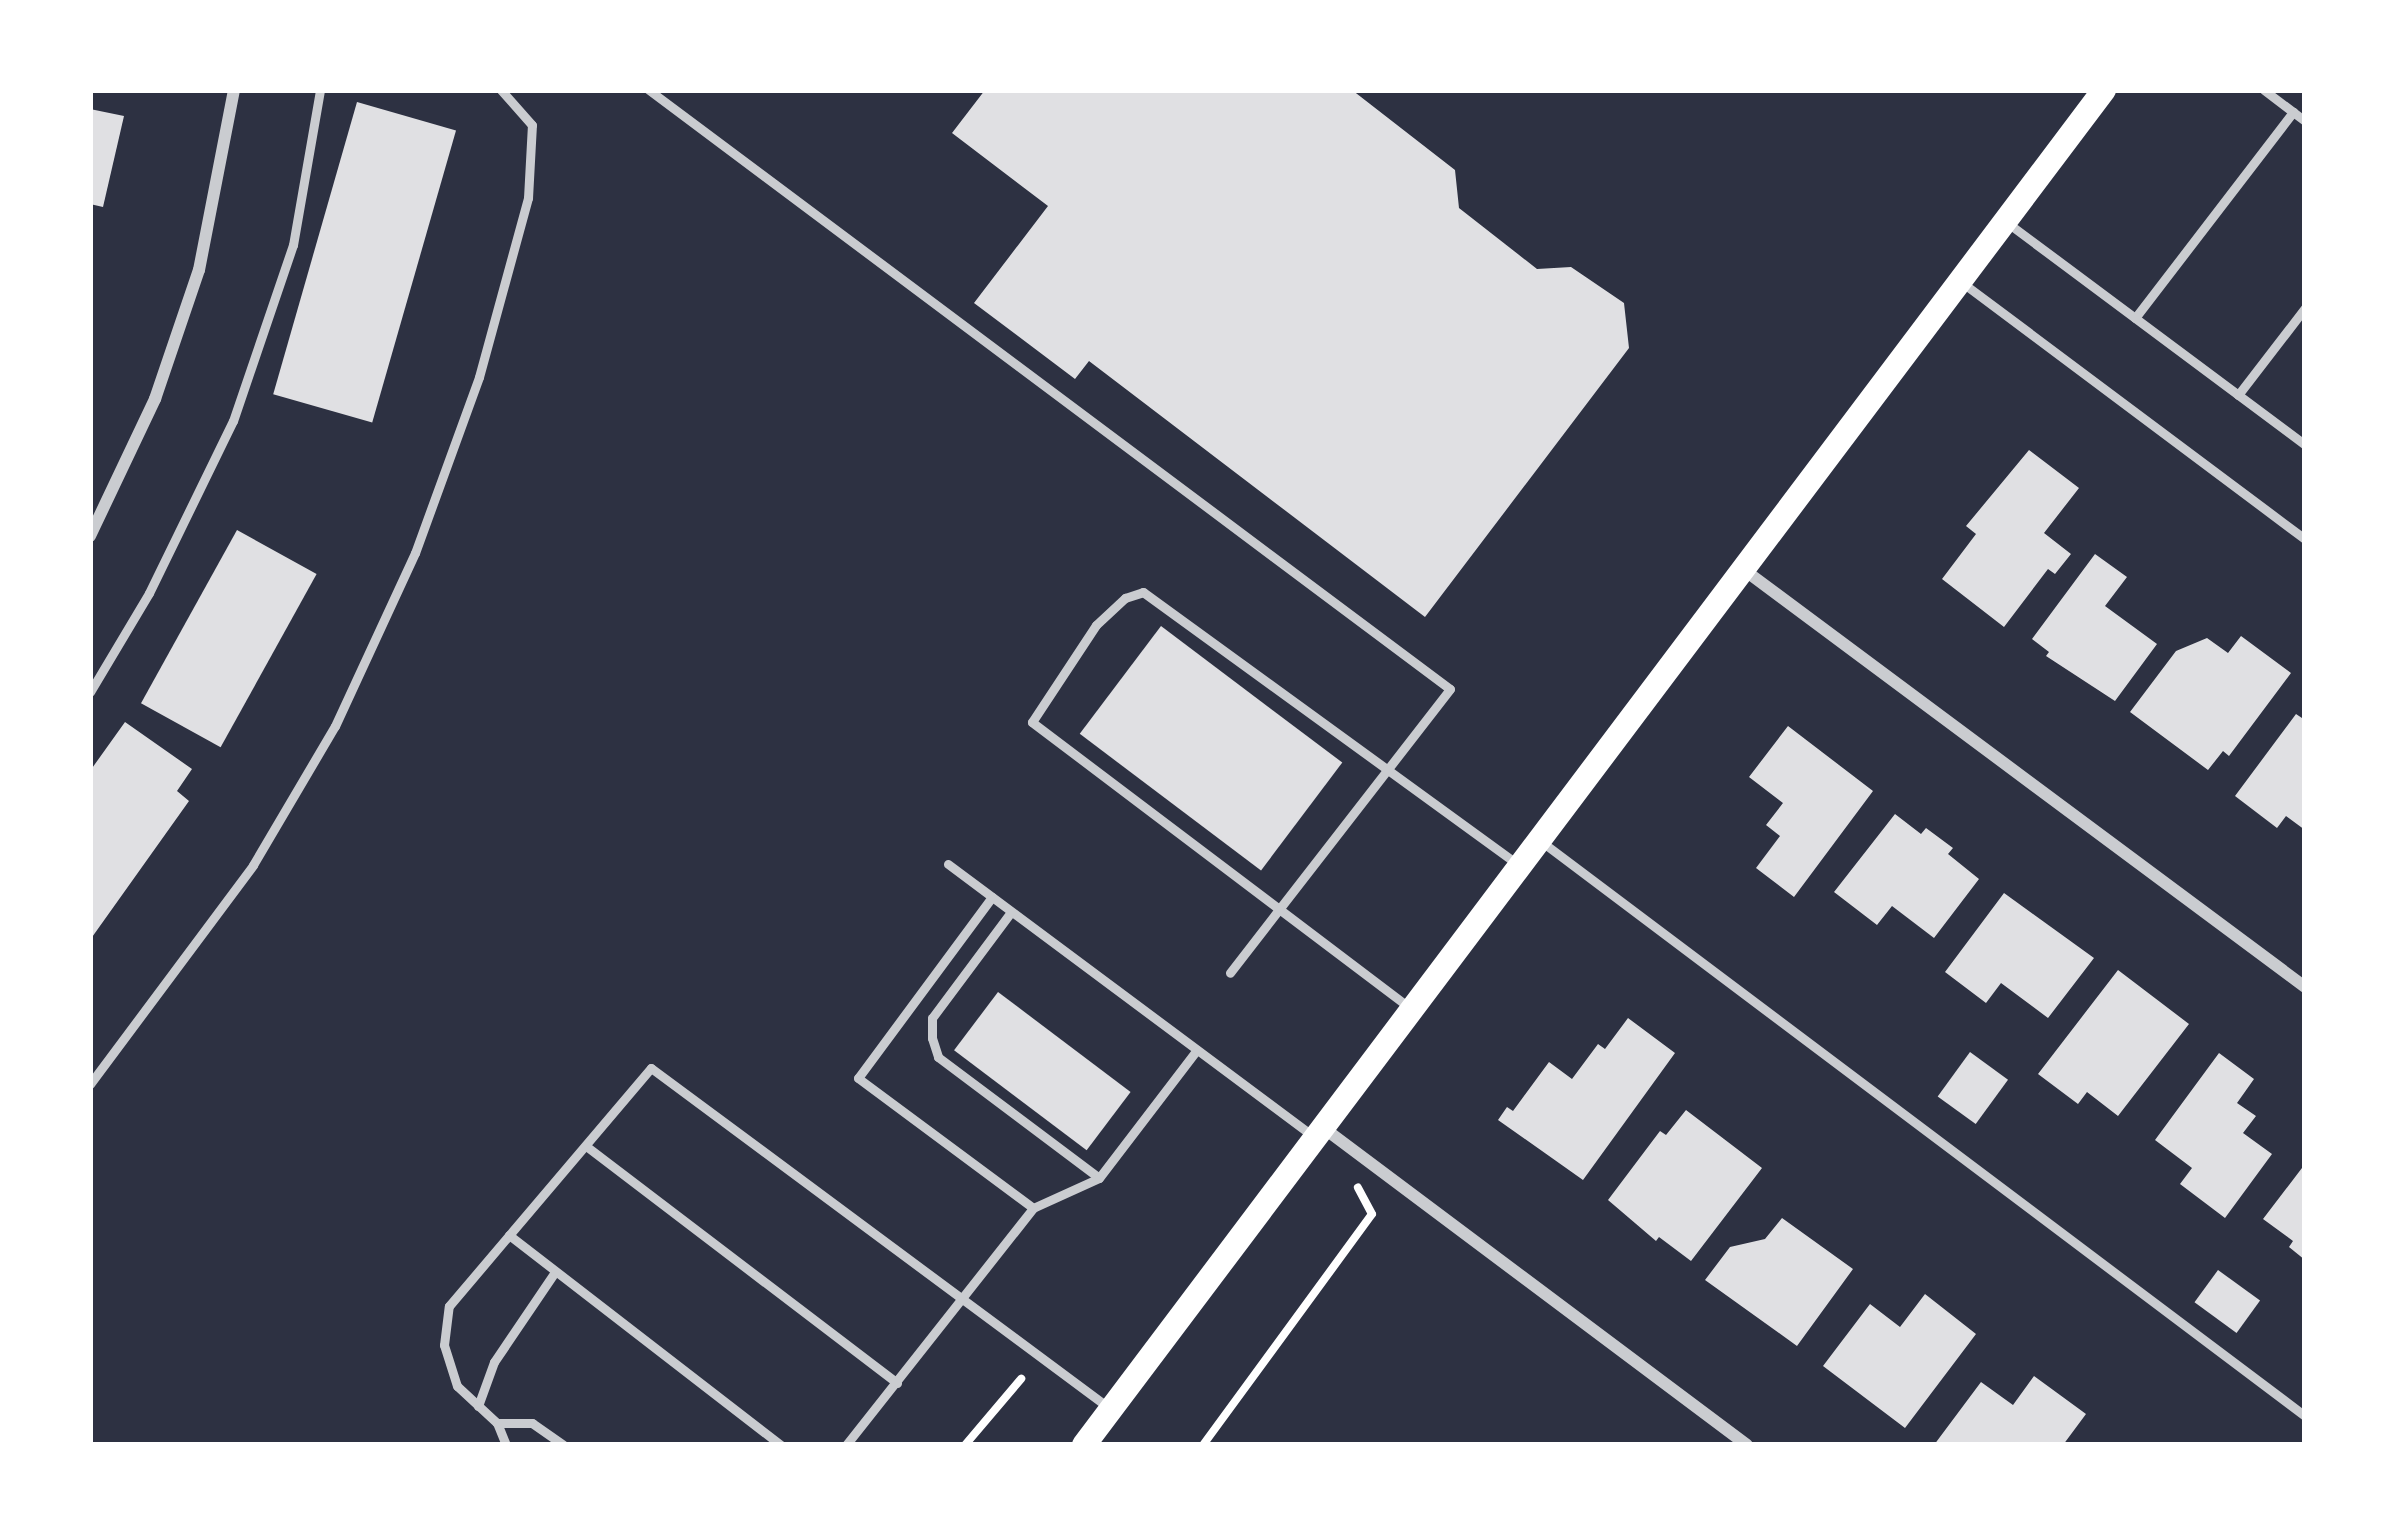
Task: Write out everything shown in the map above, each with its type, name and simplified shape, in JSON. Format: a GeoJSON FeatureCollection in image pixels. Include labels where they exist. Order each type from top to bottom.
{"type":"FeatureCollection","features":[{"type":"Feature","properties":{"kind":"main road"},"geometry":{"type":"LineString","coordinates":[[1084,1445],[2104,90]]}},
{"type":"Feature","properties":{"kind":"street"},"geometry":{"type":"LineString","coordinates":[[90,536],[155,399],[199,270],[234,90]]}},
{"type":"Feature","properties":{"kind":"street"},"geometry":{"type":"LineString","coordinates":[[1743,569],[2305,987]]}},
{"type":"Feature","properties":{"kind":"street"},"geometry":{"type":"LineString","coordinates":[[1321,1134],[1747,1445]]}},
{"type":"Feature","properties":{"kind":"lane"},"geometry":{"type":"LineString","coordinates":[[90,692],[149,593],[233,421],[293,245],[320,90]]}},
{"type":"Feature","properties":{"kind":"lane"},"geometry":{"type":"LineString","coordinates":[[90,1084],[253,865],[335,726],[415,553],[479,377],[529,198],[532,125],[501,90]]}},
{"type":"Feature","properties":{"kind":"lane"},"geometry":{"type":"LineString","coordinates":[[649,90],[1450,689],[1230,974]]}},
{"type":"Feature","properties":{"kind":"lane"},"geometry":{"type":"LineString","coordinates":[[2264,90],[2305,121]]}},
{"type":"Feature","properties":{"kind":"lane"},"geometry":{"type":"LineString","coordinates":[[2135,318],[2293,112]]}},
{"type":"Feature","properties":{"kind":"lane"},"geometry":{"type":"LineString","coordinates":[[2005,221],[2305,445]]}},
{"type":"Feature","properties":{"kind":"lane"},"geometry":{"type":"LineString","coordinates":[[1960,281],[2305,539]]}},
{"type":"Feature","properties":{"kind":"lane"},"geometry":{"type":"LineString","coordinates":[[2238,395],[2305,308]]}},
{"type":"Feature","properties":{"kind":"lane"},"geometry":{"type":"LineString","coordinates":[[1414,1011],[1032,722],[1096,625],[1125,598],[1142,592],[1521,867]]}},
{"type":"Feature","properties":{"kind":"lane"},"geometry":{"type":"LineString","coordinates":[[1540,841],[2305,1416]]}},
{"type":"Feature","properties":{"kind":"lane"},"geometry":{"type":"LineString","coordinates":[[948,864],[1197,1050],[1321,1134]]}},
{"type":"Feature","properties":{"kind":"lane"},"geometry":{"type":"LineString","coordinates":[[992,898],[858,1078],[1033,1208]]}},
{"type":"Feature","properties":{"kind":"lane"},"geometry":{"type":"LineString","coordinates":[[1011,911],[932,1018],[938,1057],[1099,1178]]}},
{"type":"Feature","properties":{"kind":"lane"},"geometry":{"type":"LineString","coordinates":[[846,1445],[1033,1208],[1099,1178],[1197,1050]]}},
{"type":"Feature","properties":{"kind":"lane"},"geometry":{"type":"LineString","coordinates":[[506,1445],[497,1423],[457,1386],[444,1345],[448,1306],[651,1069],[1113,1410]]}},
{"type":"Feature","properties":{"kind":"lane"},"geometry":{"type":"LineString","coordinates":[[586,1145],[897,1382]]}},
{"type":"Feature","properties":{"kind":"lane"},"geometry":{"type":"LineString","coordinates":[[508,1235],[781,1445]]}},
{"type":"Feature","properties":{"kind":"lane"},"geometry":{"type":"LineString","coordinates":[[478,1406],[494,1362],[555,1272]]}},
{"type":"Feature","properties":{"kind":"lane"},"geometry":{"type":"LineString","coordinates":[[497,1423],[532,1423],[563,1445]]}},
{"type":"Feature","properties":{"kind":"path"},"geometry":{"type":"LineString","coordinates":[[1203,1445],[1372,1214],[1354,1180]]}},
{"type":"Feature","properties":{"kind":"path"},"geometry":{"type":"LineString","coordinates":[[965,1445],[1021,1379]]}},
{"type":"Feature","properties":{"kind":"building"},"geometry":{"type":"Polygon","coordinates":[[[985,90],[1352,90],[1455,170],[1459,208],[1537,269],[1571,267],[1624,303],[1629,348],[1425,617],[1089,361],[1075,379],[974,303],[1048,206],[952,133],[985,90]]]}},
{"type":"Feature","properties":{"kind":"building"},"geometry":{"type":"Polygon","coordinates":[[[357,102],[456,130],[372,423],[273,394],[357,102]]]}},
{"type":"Feature","properties":{"kind":"building"},"geometry":{"type":"Polygon","coordinates":[[[90,109],[124,116],[103,207],[90,204],[90,109]]]}},
{"type":"Feature","properties":{"kind":"building"},"geometry":{"type":"Polygon","coordinates":[[[2029,450],[2079,488],[2044,533],[2071,554],[2055,574],[2048,569],[2004,627],[1942,579],[1976,534],[1966,526],[2029,450]]]}},
{"type":"Feature","properties":{"kind":"building"},"geometry":{"type":"Polygon","coordinates":[[[237,530],[317,574],[221,747],[141,703],[237,530]]]}},
{"type":"Feature","properties":{"kind":"building"},"geometry":{"type":"Polygon","coordinates":[[[2095,554],[2127,577],[2105,606],[2157,644],[2115,701],[2046,656],[2049,652],[2032,639],[2095,554]]]}},
{"type":"Feature","properties":{"kind":"building"},"geometry":{"type":"Polygon","coordinates":[[[1161,626],[1342,763],[1261,870],[1080,734],[1161,626]]]}},
{"type":"Feature","properties":{"kind":"building"},"geometry":{"type":"Polygon","coordinates":[[[2241,636],[2291,673],[2229,756],[2223,751],[2208,770],[2130,712],[2176,651],[2207,638],[2228,653],[2241,636]]]}},
{"type":"Feature","properties":{"kind":"building"},"geometry":{"type":"Polygon","coordinates":[[[2296,714],[2305,720],[2305,830],[2286,816],[2277,828],[2235,796],[2296,714]]]}},
{"type":"Feature","properties":{"kind":"building"},"geometry":{"type":"Polygon","coordinates":[[[125,722],[192,769],[177,791],[189,801],[90,940],[90,771],[125,722]]]}},
{"type":"Feature","properties":{"kind":"building"},"geometry":{"type":"Polygon","coordinates":[[[1788,726],[1873,791],[1794,897],[1756,868],[1780,836],[1766,825],[1783,803],[1749,777],[1788,726]]]}},
{"type":"Feature","properties":{"kind":"building"},"geometry":{"type":"Polygon","coordinates":[[[1895,814],[1921,834],[1926,828],[1953,848],[1948,854],[1979,879],[1934,938],[1892,906],[1877,925],[1834,892],[1895,814]]]}},
{"type":"Feature","properties":{"kind":"building"},"geometry":{"type":"Polygon","coordinates":[[[2004,893],[2094,958],[2048,1018],[2001,983],[1986,1003],[1945,972],[2004,893]]]}},
{"type":"Feature","properties":{"kind":"building"},"geometry":{"type":"Polygon","coordinates":[[[2118,970],[2189,1024],[2118,1116],[2087,1092],[2078,1104],[2038,1074],[2118,970]]]}},
{"type":"Feature","properties":{"kind":"building"},"geometry":{"type":"Polygon","coordinates":[[[998,992],[1131,1092],[1087,1150],[954,1050],[998,992]]]}},
{"type":"Feature","properties":{"kind":"building"},"geometry":{"type":"Polygon","coordinates":[[[1628,1018],[1675,1053],[1583,1180],[1498,1120],[1507,1107],[1513,1111],[1549,1062],[1572,1079],[1598,1044],[1605,1049],[1628,1018]]]}},
{"type":"Feature","properties":{"kind":"building"},"geometry":{"type":"Polygon","coordinates":[[[1970,1052],[2008,1080],[1976,1124],[1938,1096],[1970,1052]]]}},
{"type":"Feature","properties":{"kind":"building"},"geometry":{"type":"Polygon","coordinates":[[[2219,1053],[2254,1079],[2237,1103],[2256,1116],[2243,1133],[2272,1154],[2225,1218],[2180,1184],[2192,1168],[2155,1140],[2219,1053]]]}},
{"type":"Feature","properties":{"kind":"building"},"geometry":{"type":"Polygon","coordinates":[[[1686,1110],[1762,1168],[1691,1261],[1659,1237],[1656,1241],[1608,1200],[1660,1131],[1666,1135],[1686,1110]]]}},
{"type":"Feature","properties":{"kind":"building"},"geometry":{"type":"Polygon","coordinates":[[[2305,1164],[2305,1260],[2289,1247],[2293,1241],[2263,1219],[2305,1164]]]}},
{"type":"Feature","properties":{"kind":"building"},"geometry":{"type":"Polygon","coordinates":[[[1782,1218],[1853,1269],[1797,1346],[1705,1280],[1730,1247],[1765,1239],[1782,1218]]]}},
{"type":"Feature","properties":{"kind":"building"},"geometry":{"type":"Polygon","coordinates":[[[2218,1270],[2260,1301],[2237,1333],[2194,1302],[2218,1270]]]}},
{"type":"Feature","properties":{"kind":"building"},"geometry":{"type":"Polygon","coordinates":[[[1925,1294],[1976,1334],[1905,1428],[1823,1366],[1870,1304],[1900,1327],[1925,1294]]]}},
{"type":"Feature","properties":{"kind":"building"},"geometry":{"type":"Polygon","coordinates":[[[2034,1376],[2086,1414],[2063,1445],[1934,1445],[1981,1382],[2013,1405],[2034,1376]]]}}]}
